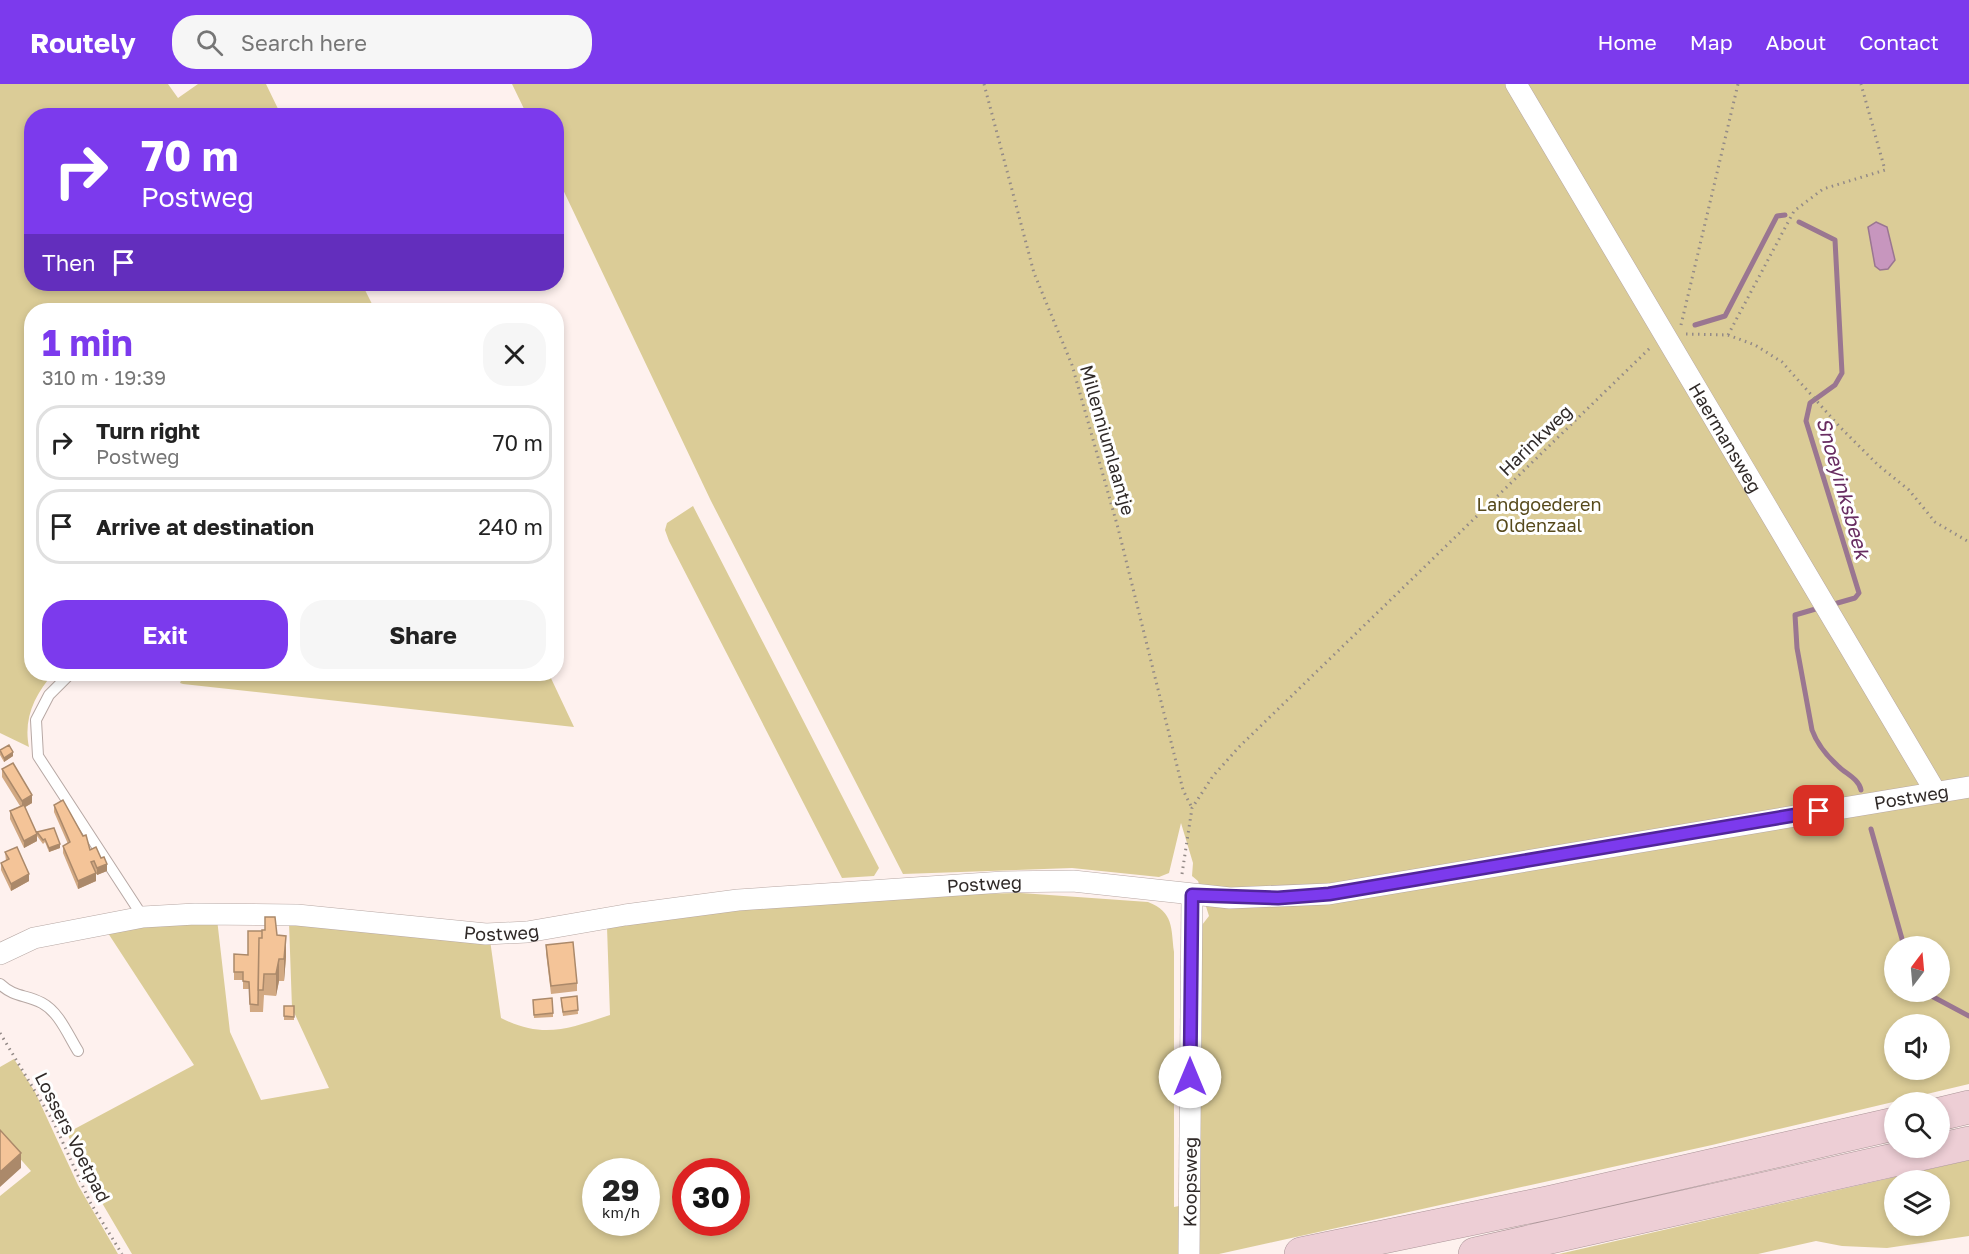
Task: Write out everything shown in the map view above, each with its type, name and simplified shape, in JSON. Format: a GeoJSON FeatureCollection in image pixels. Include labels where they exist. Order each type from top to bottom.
{"type":"FeatureCollection","features":[{"type":"Feature","properties":{"kind":"highway"},"geometry":{"type":"LineString","coordinates":[[1950,1112],[1969,1107]]}},
{"type":"Feature","properties":{"kind":"highway"},"geometry":{"type":"LineString","coordinates":[[1300,1254],[1552,1202],[1884,1126]]}},
{"type":"Feature","properties":{"kind":"highway"},"geometry":{"type":"LineString","coordinates":[[1475,1254],[1969,1143]]}},
{"type":"Feature","properties":{"kind":"street","name":"Haermansweg"},"geometry":{"type":"LineString","coordinates":[[1516,84],[1669,331],[1935,791]]}},
{"type":"Feature","properties":{"kind":"street","name":"Postweg"},"geometry":{"type":"LineString","coordinates":[[0,954],[34,938],[143,917],[195,914],[297,915],[486,934],[527,932],[625,915],[738,900],[898,887],[1072,881],[1186,894],[1266,898],[1329,894],[1969,787]]}},
{"type":"Feature","properties":{"kind":"street","name":"Koopsweg"},"geometry":{"type":"LineString","coordinates":[[1186,894],[1189,1254]]}},
{"type":"Feature","properties":{"kind":"lane"},"geometry":{"type":"LineString","coordinates":[[63,681],[49,695],[36,720],[38,756],[143,917]]}},
{"type":"Feature","properties":{"kind":"lane"},"geometry":{"type":"LineString","coordinates":[[0,984],[11,994],[42,1003],[59,1018],[78,1051]]}},
{"type":"Feature","properties":{"kind":"path","name":"Millenniumlaantje"},"geometry":{"type":"LineString","coordinates":[[984,84],[1040,290],[1072,364],[1118,528],[1183,790],[1192,808]]}},
{"type":"Feature","properties":{"kind":"path","name":"Harinkweg"},"geometry":{"type":"LineString","coordinates":[[1192,808],[1213,776],[1240,746],[1669,331],[1681,325],[1738,84]]}},
{"type":"Feature","properties":{"kind":"path"},"geometry":{"type":"LineString","coordinates":[[1728,335],[1794,211],[1823,189],[1885,170],[1861,84]]}},
{"type":"Feature","properties":{"kind":"path"},"geometry":{"type":"LineString","coordinates":[[1669,331],[1691,336],[1728,335],[1755,345],[1782,362],[1823,409],[1878,465],[1909,490],[1935,522],[1969,542]]}},
{"type":"Feature","properties":{"kind":"path"},"geometry":{"type":"LineString","coordinates":[[1186,894],[1192,808]]}},
{"type":"Feature","properties":{"kind":"path","name":"Lossers Voetpad"},"geometry":{"type":"LineString","coordinates":[[0,1033],[53,1121],[90,1202],[122,1254]]}},
{"type":"Feature","properties":{"kind":"green space"},"geometry":{"type":"Polygon","coordinates":[[[0,84],[168,84],[178,98],[198,84],[266,84],[278,108],[24,108],[24,291],[366,291],[372,303],[24,303],[24,681],[48,681],[36,699],[29,717],[29,747],[0,733],[0,84]]]}},
{"type":"Feature","properties":{"kind":"green space","name":"Landgoederen Oldenzaal"},"geometry":{"type":"Polygon","coordinates":[[[512,84],[1969,84],[1969,1084],[1935,1092],[1884,1092],[1884,1104],[1712,1145],[1219,1254],[132,1254],[88,1179],[67,1133],[194,1065],[106,930],[217,919],[230,1032],[261,1100],[329,1088],[292,1008],[289,923],[490,940],[501,1018],[530,1028],[556,1030],[610,1015],[607,927],[656,918],[888,896],[1021,893],[1148,902],[1167,916],[1174,952],[1174,1207],[1199,1202],[1198,950],[1202,925],[1209,916],[1198,881],[1192,876],[1193,863],[1181,823],[1169,873],[1159,877],[1072,868],[903,874],[711,501],[564,192],[564,108],[524,108],[512,84]]]}},
{"type":"Feature","properties":{"kind":"green space"},"geometry":{"type":"Polygon","coordinates":[[[693,506],[879,868],[874,876],[842,878],[669,541],[665,530],[667,523],[693,506]]]}},
{"type":"Feature","properties":{"kind":"green space"},"geometry":{"type":"Polygon","coordinates":[[[181,681],[552,681],[574,727],[183,684],[180,683],[181,681]]]}},
{"type":"Feature","properties":{"kind":"green space"},"geometry":{"type":"Polygon","coordinates":[[[14,1059],[35,1092],[78,1185],[118,1254],[0,1254],[0,1196],[31,1171],[0,1136],[0,1067],[14,1059]]]}},
{"type":"Feature","properties":{"kind":"green space"},"geometry":{"type":"Polygon","coordinates":[[[1969,1160],[1969,1236],[1887,1248],[1842,1246],[1816,1241],[1758,1254],[1559,1254],[1884,1179],[1884,1236],[1950,1236],[1950,1170],[1925,1170],[1969,1160]]]}},
{"type":"Feature","properties":{"kind":"shaded area"},"geometry":{"type":"Polygon","coordinates":[[[1876,222],[1887,227],[1895,260],[1888,269],[1880,270],[1875,266],[1868,227],[1876,222]]]}},
{"type":"Feature","properties":{"kind":"building"},"geometry":{"type":"Polygon","coordinates":[[[9,745],[13,752],[4,758],[0,750],[9,745]]]}},
{"type":"Feature","properties":{"kind":"building"},"geometry":{"type":"Polygon","coordinates":[[[13,763],[32,795],[22,801],[2,769],[13,763]]]}},
{"type":"Feature","properties":{"kind":"building"},"geometry":{"type":"Polygon","coordinates":[[[63,800],[83,836],[86,835],[90,850],[96,847],[107,864],[97,868],[94,861],[91,862],[96,873],[78,881],[63,846],[70,842],[54,805],[63,800]]]}},
{"type":"Feature","properties":{"kind":"building"},"geometry":{"type":"Polygon","coordinates":[[[24,805],[37,834],[24,841],[10,811],[24,805]]]}},
{"type":"Feature","properties":{"kind":"building"},"geometry":{"type":"Polygon","coordinates":[[[54,828],[60,844],[49,848],[45,839],[43,840],[37,832],[54,828]]]}},
{"type":"Feature","properties":{"kind":"building"},"geometry":{"type":"Polygon","coordinates":[[[17,847],[29,874],[11,884],[1,863],[9,859],[5,852],[17,847]]]}},
{"type":"Feature","properties":{"kind":"building"},"geometry":{"type":"Polygon","coordinates":[[[265,917],[275,917],[277,935],[286,936],[284,959],[279,959],[276,974],[264,974],[263,990],[258,990],[259,938],[262,938],[262,930],[265,930],[265,917]]]}},
{"type":"Feature","properties":{"kind":"building"},"geometry":{"type":"Polygon","coordinates":[[[248,931],[262,931],[262,938],[259,938],[258,1005],[250,1004],[249,982],[243,981],[243,972],[234,972],[234,954],[248,955],[248,931]]]}},
{"type":"Feature","properties":{"kind":"building"},"geometry":{"type":"Polygon","coordinates":[[[573,942],[577,983],[551,986],[546,945],[573,942]]]}},
{"type":"Feature","properties":{"kind":"building"},"geometry":{"type":"Polygon","coordinates":[[[577,996],[578,1010],[563,1012],[561,998],[577,996]]]}},
{"type":"Feature","properties":{"kind":"building"},"geometry":{"type":"Polygon","coordinates":[[[552,998],[553,1013],[534,1015],[533,1000],[552,998]]]}},
{"type":"Feature","properties":{"kind":"building"},"geometry":{"type":"Polygon","coordinates":[[[284,1006],[294,1006],[294,1017],[284,1016],[284,1006]]]}},
{"type":"Feature","properties":{"kind":"building"},"geometry":{"type":"Polygon","coordinates":[[[0,1130],[21,1153],[0,1172],[0,1130]]]}},
{"type":"Feature","properties":{"kind":"waterway","name":"Snoeyinksbeek"},"geometry":{"type":"LineString","coordinates":[[1695,325],[1725,316],[1777,216],[1785,215]]}},
{"type":"Feature","properties":{"kind":"waterway","name":"Snoeyinksbeek"},"geometry":{"type":"LineString","coordinates":[[1799,222],[1835,240],[1842,373],[1835,385],[1810,403],[1806,421],[1859,593],[1855,598],[1834,604]]}},
{"type":"Feature","properties":{"kind":"waterway","name":"Snoeyinksbeek"},"geometry":{"type":"LineString","coordinates":[[1819,608],[1795,615],[1797,648],[1812,730],[1826,754],[1855,780],[1861,790]]}},
{"type":"Feature","properties":{"kind":"waterway","name":"Snoeyinksbeek"},"geometry":{"type":"LineString","coordinates":[[1871,829],[1901,936]]}},
{"type":"Feature","properties":{"kind":"waterway","name":"Snoeyinksbeek"},"geometry":{"type":"LineString","coordinates":[[1943,1002],[1969,1016]]}},
{"type":"Feature","properties":{"kind":"route"},"geometry":{"type":"LineString","coordinates":[[1190,1077],[1192,895],[1278,898],[1329,894],[1819,811]]}}]}
